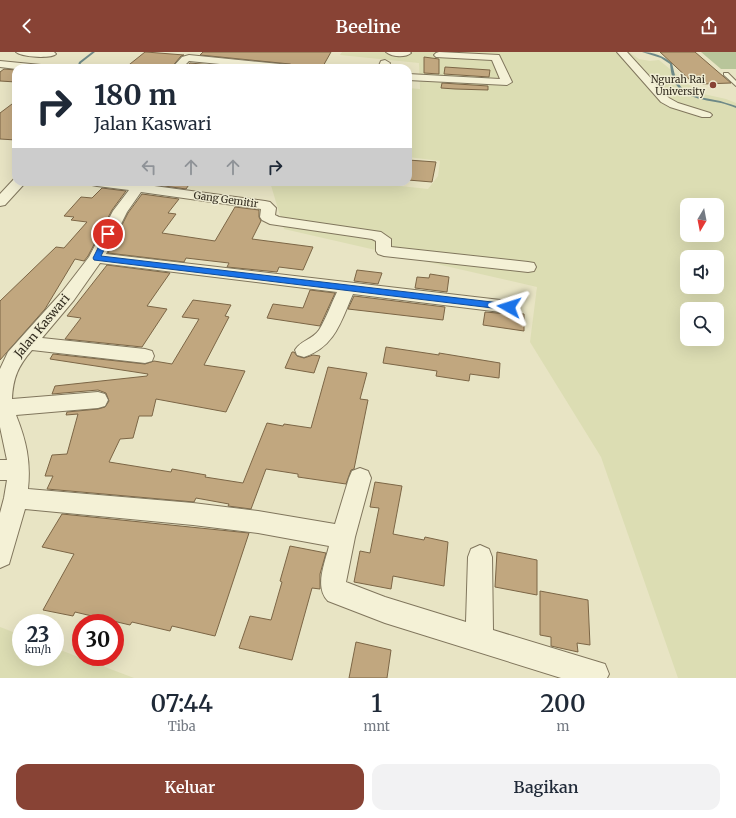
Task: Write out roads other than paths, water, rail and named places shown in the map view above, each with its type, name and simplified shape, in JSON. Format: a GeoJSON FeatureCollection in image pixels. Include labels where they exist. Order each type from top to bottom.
{"type":"FeatureCollection","features":[{"type":"Feature","properties":{"kind":"street"},"geometry":{"type":"LineString","coordinates":[[21,52],[51,54]]}},
{"type":"Feature","properties":{"kind":"street"},"geometry":{"type":"LineString","coordinates":[[391,52],[406,53]]}},
{"type":"Feature","properties":{"kind":"street"},"geometry":{"type":"LineString","coordinates":[[622,52],[666,100],[674,105],[706,114]]}},
{"type":"Feature","properties":{"kind":"street"},"geometry":{"type":"LineString","coordinates":[[412,77],[507,82],[496,57],[439,55]]}},
{"type":"Feature","properties":{"kind":"street"},"geometry":{"type":"LineString","coordinates":[[247,64],[254,56]]}},
{"type":"Feature","properties":{"kind":"street"},"geometry":{"type":"LineString","coordinates":[[181,64],[188,58],[231,64]]}},
{"type":"Feature","properties":{"kind":"street"},"geometry":{"type":"LineString","coordinates":[[0,64],[12,65]]}},
{"type":"Feature","properties":{"kind":"street"},"geometry":{"type":"LineString","coordinates":[[0,202],[15,186]]}},
{"type":"Feature","properties":{"kind":"street","name":"Jalan Kaswari"},"geometry":{"type":"LineString","coordinates":[[0,556],[16,498],[9,470],[18,455],[12,431],[3,408],[1,393],[2,383],[15,357],[68,296],[96,258],[120,211],[139,186]]}},
{"type":"Feature","properties":{"kind":"street","name":"Gang Gemitir"},"geometry":{"type":"LineString","coordinates":[[146,186],[266,205],[269,208],[267,217],[275,221],[376,234],[383,239],[384,251],[528,267]]}},
{"type":"Feature","properties":{"kind":"street"},"geometry":{"type":"LineString","coordinates":[[96,258],[509,307]]}},
{"type":"Feature","properties":{"kind":"street"},"geometry":{"type":"LineString","coordinates":[[304,350],[317,343],[326,334],[346,288]]}},
{"type":"Feature","properties":{"kind":"street"},"geometry":{"type":"LineString","coordinates":[[26,343],[145,356]]}},
{"type":"Feature","properties":{"kind":"street"},"geometry":{"type":"LineString","coordinates":[[3,408],[98,400]]}},
{"type":"Feature","properties":{"kind":"street"},"geometry":{"type":"LineString","coordinates":[[360,478],[343,537],[333,584],[334,589],[347,597],[385,610],[479,640],[595,674]]}},
{"type":"Feature","properties":{"kind":"street"},"geometry":{"type":"LineString","coordinates":[[16,498],[194,514],[258,522],[343,537]]}},
{"type":"Feature","properties":{"kind":"street"},"geometry":{"type":"LineString","coordinates":[[479,640],[480,557]]}},
{"type":"Feature","properties":{"kind":"lane"},"geometry":{"type":"LineString","coordinates":[[726,74],[736,84]]}},
{"type":"Feature","properties":{"kind":"waterway"},"geometry":{"type":"LineString","coordinates":[[80,64],[94,52]]}},
{"type":"Feature","properties":{"kind":"waterway"},"geometry":{"type":"LineString","coordinates":[[643,52],[662,57],[671,64],[673,77],[678,86],[685,92],[693,96],[736,107]]}},
{"type":"Feature","properties":{"kind":"place","name":"Ngurah Rai University"},"geometry":{"type":"Point","coordinates":[713,85]}}]}
